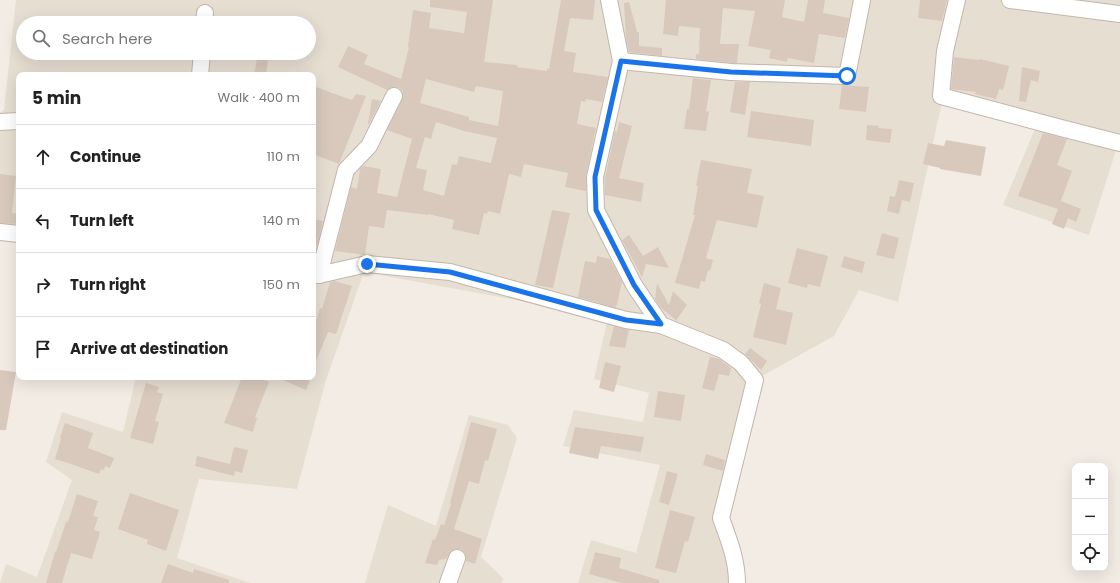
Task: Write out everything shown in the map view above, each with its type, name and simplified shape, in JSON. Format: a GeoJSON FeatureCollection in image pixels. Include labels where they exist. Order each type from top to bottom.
{"type":"FeatureCollection","features":[{"type":"Feature","properties":{"kind":"street"},"geometry":{"type":"LineString","coordinates":[[609,0],[621,61],[595,177],[596,210],[634,285],[661,324]]}},
{"type":"Feature","properties":{"kind":"street"},"geometry":{"type":"LineString","coordinates":[[621,61],[731,72],[847,76],[862,0]]}},
{"type":"Feature","properties":{"kind":"street"},"geometry":{"type":"LineString","coordinates":[[957,0],[945,51],[941,96],[1120,143]]}},
{"type":"Feature","properties":{"kind":"street"},"geometry":{"type":"LineString","coordinates":[[1010,0],[1120,14]]}},
{"type":"Feature","properties":{"kind":"street"},"geometry":{"type":"LineString","coordinates":[[200,72],[201,60]]}},
{"type":"Feature","properties":{"kind":"street"},"geometry":{"type":"LineString","coordinates":[[394,96],[369,146],[346,170],[316,274],[367,264],[450,272],[626,320],[661,324],[723,350],[741,363],[755,380],[721,518],[737,568],[737,583]]}},
{"type":"Feature","properties":{"kind":"street"},"geometry":{"type":"LineString","coordinates":[[0,122],[16,121]]}},
{"type":"Feature","properties":{"kind":"street"},"geometry":{"type":"LineString","coordinates":[[0,232],[16,234]]}},
{"type":"Feature","properties":{"kind":"street"},"geometry":{"type":"LineString","coordinates":[[448,583],[457,558]]}},
{"type":"Feature","properties":{"kind":"shaded area"},"geometry":{"type":"Polygon","coordinates":[[[16,0],[1120,0],[1120,138],[1089,235],[1003,205],[1040,117],[944,93],[898,302],[859,290],[834,336],[762,376],[718,516],[738,583],[578,583],[591,540],[636,553],[660,465],[563,446],[574,410],[643,422],[649,393],[594,379],[608,317],[364,272],[326,380],[297,489],[199,479],[177,558],[250,583],[0,583],[6,564],[37,577],[72,480],[46,462],[62,412],[123,432],[135,380],[316,380],[316,72],[16,72],[16,234],[0,232],[0,113],[4,110],[16,0]]]}},
{"type":"Feature","properties":{"kind":"shaded area"},"geometry":{"type":"Polygon","coordinates":[[[469,415],[508,425],[517,438],[481,557],[503,578],[502,583],[365,583],[388,505],[436,526],[469,415]]]}},
{"type":"Feature","properties":{"kind":"building"},"geometry":{"type":"Polygon","coordinates":[[[430,0],[493,0],[484,62],[517,65],[517,67],[547,71],[547,68],[549,69],[561,0],[595,0],[593,20],[570,18],[564,51],[576,53],[573,72],[608,77],[602,102],[586,99],[585,102],[581,101],[577,124],[596,128],[586,175],[586,191],[565,187],[568,173],[524,164],[521,177],[509,174],[500,214],[488,211],[487,214],[484,213],[479,235],[452,229],[454,220],[428,214],[387,210],[384,228],[369,226],[365,255],[335,251],[351,187],[357,189],[360,169],[363,166],[381,169],[377,193],[397,197],[412,139],[387,130],[402,100],[402,90],[394,87],[387,90],[338,67],[348,46],[368,55],[364,64],[401,79],[409,47],[413,10],[431,13],[429,28],[464,33],[467,12],[430,7],[430,0]],[[426,79],[420,103],[469,117],[469,120],[498,126],[503,91],[476,86],[474,92],[426,79]],[[436,122],[431,139],[425,137],[416,168],[427,170],[423,190],[444,196],[452,164],[457,165],[459,156],[491,163],[497,138],[464,131],[436,122]]]}},
{"type":"Feature","properties":{"kind":"building"},"geometry":{"type":"Polygon","coordinates":[[[666,0],[785,0],[782,17],[804,22],[808,0],[825,0],[823,13],[849,18],[845,38],[819,34],[814,63],[788,58],[787,62],[769,58],[771,50],[748,46],[755,11],[723,8],[720,44],[739,44],[737,63],[732,63],[696,59],[696,54],[699,54],[700,28],[679,26],[678,36],[663,34],[666,0]]]}},
{"type":"Feature","properties":{"kind":"building"},"geometry":{"type":"Polygon","coordinates":[[[920,0],[947,0],[942,21],[918,18],[920,0]]]}},
{"type":"Feature","properties":{"kind":"building"},"geometry":{"type":"Polygon","coordinates":[[[629,2],[637,32],[639,32],[639,46],[662,48],[662,56],[629,52],[626,37],[624,3],[629,2]]]}},
{"type":"Feature","properties":{"kind":"building"},"geometry":{"type":"Polygon","coordinates":[[[954,57],[980,59],[1009,66],[1003,90],[999,89],[996,99],[975,94],[976,92],[951,89],[954,57]]]}},
{"type":"Feature","properties":{"kind":"building"},"geometry":{"type":"Polygon","coordinates":[[[257,60],[268,60],[266,72],[255,72],[257,60]]]}},
{"type":"Feature","properties":{"kind":"building"},"geometry":{"type":"Polygon","coordinates":[[[1022,67],[1040,71],[1038,82],[1031,80],[1026,102],[1019,101],[1022,67]]]}},
{"type":"Feature","properties":{"kind":"building"},"geometry":{"type":"Polygon","coordinates":[[[693,78],[711,80],[706,111],[709,112],[706,131],[684,129],[687,109],[689,109],[693,78]]]}},
{"type":"Feature","properties":{"kind":"building"},"geometry":{"type":"Polygon","coordinates":[[[735,82],[750,82],[745,115],[730,112],[735,82]]]}},
{"type":"Feature","properties":{"kind":"building"},"geometry":{"type":"Polygon","coordinates":[[[842,85],[869,87],[866,112],[839,109],[842,85]]]}},
{"type":"Feature","properties":{"kind":"building"},"geometry":{"type":"Polygon","coordinates":[[[316,87],[352,100],[356,94],[366,96],[339,164],[316,155],[316,87]]]}},
{"type":"Feature","properties":{"kind":"building"},"geometry":{"type":"Polygon","coordinates":[[[372,99],[381,101],[368,124],[372,99]]]}},
{"type":"Feature","properties":{"kind":"building"},"geometry":{"type":"Polygon","coordinates":[[[751,111],[814,120],[811,146],[747,137],[751,111]]]}},
{"type":"Feature","properties":{"kind":"building"},"geometry":{"type":"Polygon","coordinates":[[[619,122],[632,126],[619,178],[644,183],[641,202],[605,195],[605,178],[615,131],[617,132],[619,122]]]}},
{"type":"Feature","properties":{"kind":"building"},"geometry":{"type":"Polygon","coordinates":[[[867,125],[879,126],[878,128],[892,129],[890,143],[866,140],[867,125]]]}},
{"type":"Feature","properties":{"kind":"building"},"geometry":{"type":"Polygon","coordinates":[[[1043,133],[1067,139],[1057,165],[1072,171],[1059,206],[1061,201],[1081,209],[1076,222],[1068,218],[1064,229],[1052,224],[1058,209],[1018,196],[1043,133]]]}},
{"type":"Feature","properties":{"kind":"building"},"geometry":{"type":"Polygon","coordinates":[[[946,140],[986,147],[981,176],[940,169],[923,164],[928,143],[944,146],[946,140]]]}},
{"type":"Feature","properties":{"kind":"building"},"geometry":{"type":"Polygon","coordinates":[[[701,160],[752,169],[747,193],[764,196],[757,228],[717,220],[706,258],[713,260],[710,271],[708,270],[705,282],[701,281],[699,289],[675,283],[695,215],[693,215],[698,186],[696,185],[701,160]]]}},
{"type":"Feature","properties":{"kind":"building"},"geometry":{"type":"Polygon","coordinates":[[[0,174],[16,176],[12,213],[16,214],[16,224],[0,223],[0,174]]]}},
{"type":"Feature","properties":{"kind":"building"},"geometry":{"type":"Polygon","coordinates":[[[899,180],[914,183],[910,202],[902,200],[899,214],[887,211],[890,196],[895,197],[899,180]]]}},
{"type":"Feature","properties":{"kind":"building"},"geometry":{"type":"Polygon","coordinates":[[[552,210],[570,213],[553,288],[535,285],[552,210]]]}},
{"type":"Feature","properties":{"kind":"building"},"geometry":{"type":"Polygon","coordinates":[[[316,220],[323,221],[316,246],[316,220]]]}},
{"type":"Feature","properties":{"kind":"building"},"geometry":{"type":"Polygon","coordinates":[[[882,233],[899,238],[894,259],[876,255],[882,233]]]}},
{"type":"Feature","properties":{"kind":"building"},"geometry":{"type":"Polygon","coordinates":[[[629,235],[643,256],[658,247],[669,268],[646,264],[642,277],[622,240],[629,235]]]}},
{"type":"Feature","properties":{"kind":"building"},"geometry":{"type":"Polygon","coordinates":[[[797,248],[828,256],[820,287],[808,284],[807,288],[788,283],[797,248]]]}},
{"type":"Feature","properties":{"kind":"building"},"geometry":{"type":"Polygon","coordinates":[[[597,256],[610,259],[622,282],[616,308],[578,297],[585,261],[596,263],[597,256]]]}},
{"type":"Feature","properties":{"kind":"building"},"geometry":{"type":"Polygon","coordinates":[[[844,256],[865,262],[862,273],[841,267],[844,256]]]}},
{"type":"Feature","properties":{"kind":"building"},"geometry":{"type":"Polygon","coordinates":[[[335,281],[352,286],[336,334],[328,332],[316,361],[316,321],[320,308],[322,309],[330,282],[335,281]]]}},
{"type":"Feature","properties":{"kind":"building"},"geometry":{"type":"Polygon","coordinates":[[[657,283],[669,305],[673,291],[687,305],[677,321],[661,308],[655,299],[657,283]]]}},
{"type":"Feature","properties":{"kind":"building"},"geometry":{"type":"Polygon","coordinates":[[[764,283],[781,288],[776,309],[793,313],[786,345],[753,337],[761,304],[759,303],[764,283]]]}},
{"type":"Feature","properties":{"kind":"building"},"geometry":{"type":"Polygon","coordinates":[[[614,326],[629,330],[625,348],[609,346],[614,326]]]}},
{"type":"Feature","properties":{"kind":"building"},"geometry":{"type":"Polygon","coordinates":[[[750,348],[767,361],[761,370],[745,354],[750,348]]]}},
{"type":"Feature","properties":{"kind":"building"},"geometry":{"type":"Polygon","coordinates":[[[710,357],[719,359],[731,368],[729,376],[719,374],[714,391],[702,388],[710,357]]]}},
{"type":"Feature","properties":{"kind":"building"},"geometry":{"type":"Polygon","coordinates":[[[605,362],[621,366],[614,392],[599,388],[605,362]]]}},
{"type":"Feature","properties":{"kind":"building"},"geometry":{"type":"Polygon","coordinates":[[[0,370],[16,372],[6,430],[0,430],[0,370]]]}},
{"type":"Feature","properties":{"kind":"building"},"geometry":{"type":"Polygon","coordinates":[[[241,380],[264,380],[269,382],[255,417],[257,418],[253,432],[224,423],[241,380]]]}},
{"type":"Feature","properties":{"kind":"building"},"geometry":{"type":"Polygon","coordinates":[[[283,380],[310,380],[306,390],[283,380]]]}},
{"type":"Feature","properties":{"kind":"building"},"geometry":{"type":"Polygon","coordinates":[[[146,383],[159,387],[157,392],[163,394],[155,421],[159,422],[153,444],[130,438],[146,383]]]}},
{"type":"Feature","properties":{"kind":"building"},"geometry":{"type":"Polygon","coordinates":[[[658,391],[685,395],[681,421],[654,417],[658,391]]]}},
{"type":"Feature","properties":{"kind":"building"},"geometry":{"type":"Polygon","coordinates":[[[471,422],[497,429],[488,461],[485,460],[479,484],[469,481],[454,529],[482,539],[475,564],[466,561],[464,552],[461,549],[451,551],[446,559],[439,560],[437,565],[425,563],[433,539],[435,540],[441,524],[444,525],[451,504],[450,503],[471,422]]]}},
{"type":"Feature","properties":{"kind":"building"},"geometry":{"type":"Polygon","coordinates":[[[65,423],[93,433],[88,448],[114,458],[110,468],[105,466],[104,470],[101,469],[99,474],[55,459],[65,423]]]}},
{"type":"Feature","properties":{"kind":"building"},"geometry":{"type":"Polygon","coordinates":[[[575,427],[644,437],[641,452],[601,446],[598,459],[569,453],[575,427]]]}},
{"type":"Feature","properties":{"kind":"building"},"geometry":{"type":"Polygon","coordinates":[[[234,447],[248,450],[242,473],[235,471],[234,476],[195,466],[197,456],[230,464],[234,447]]]}},
{"type":"Feature","properties":{"kind":"building"},"geometry":{"type":"Polygon","coordinates":[[[706,454],[725,460],[723,471],[703,465],[706,454]]]}},
{"type":"Feature","properties":{"kind":"building"},"geometry":{"type":"Polygon","coordinates":[[[667,471],[678,474],[669,505],[659,502],[667,471]]]}},
{"type":"Feature","properties":{"kind":"building"},"geometry":{"type":"Polygon","coordinates":[[[130,493],[179,510],[166,551],[147,544],[148,540],[118,529],[130,493]]]}},
{"type":"Feature","properties":{"kind":"building"},"geometry":{"type":"Polygon","coordinates":[[[77,494],[98,501],[93,516],[98,517],[94,530],[100,532],[92,559],[71,553],[62,583],[46,583],[55,552],[66,522],[68,522],[77,494]]]}},
{"type":"Feature","properties":{"kind":"building"},"geometry":{"type":"Polygon","coordinates":[[[670,510],[695,517],[688,542],[685,541],[676,573],[655,568],[670,510]]]}},
{"type":"Feature","properties":{"kind":"building"},"geometry":{"type":"Polygon","coordinates":[[[595,552],[621,558],[619,568],[659,580],[659,583],[622,583],[589,574],[595,552]]]}},
{"type":"Feature","properties":{"kind":"building"},"geometry":{"type":"Polygon","coordinates":[[[168,564],[193,573],[194,569],[229,580],[229,583],[161,583],[168,564]]]}},
{"type":"Feature","properties":{"kind":"route"},"geometry":{"type":"LineString","coordinates":[[367,264],[450,272],[626,320],[661,324],[634,285],[596,210],[595,177],[621,61],[731,72],[847,76]]}}]}
